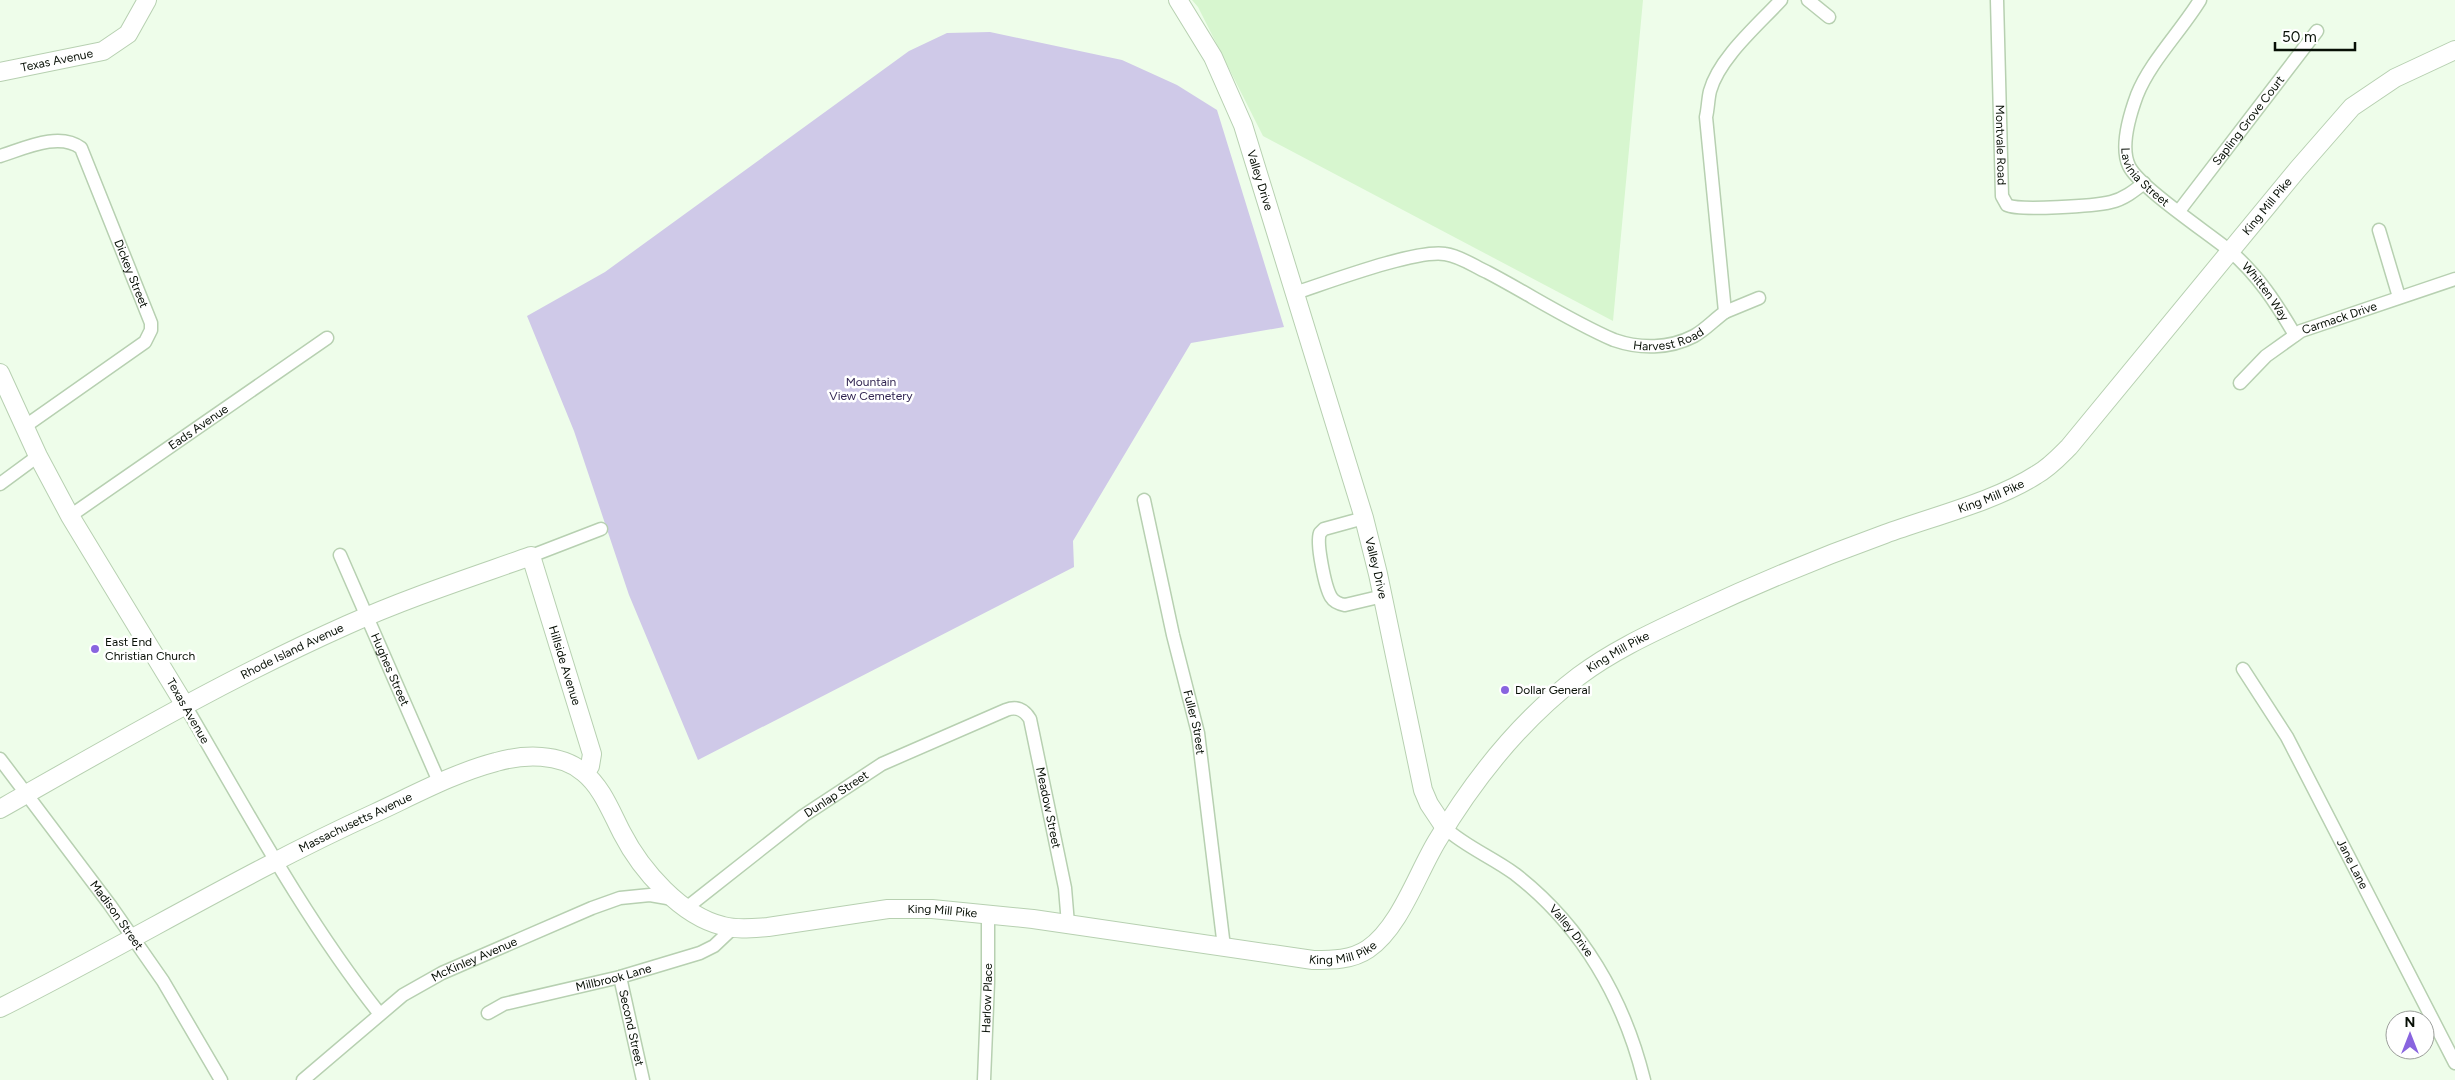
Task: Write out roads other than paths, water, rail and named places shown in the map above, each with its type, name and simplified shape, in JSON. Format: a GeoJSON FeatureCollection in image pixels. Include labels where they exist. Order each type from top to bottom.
{"type":"FeatureCollection","features":[{"type":"Feature","properties":{"kind":"main road","name":"Texas Avenue"},"geometry":{"type":"LineString","coordinates":[[0,72],[103,51],[128,34],[147,0]]}},
{"type":"Feature","properties":{"kind":"main road","name":"Valley Drive"},"geometry":{"type":"LineString","coordinates":[[1178,0],[1213,57],[1242,125],[1364,518],[1383,596],[1423,790],[1429,804],[1445,828]]}},
{"type":"Feature","properties":{"kind":"main road","name":"King Mill Pike"},"geometry":{"type":"LineString","coordinates":[[679,904],[715,924],[733,928],[768,927],[888,909],[932,909],[1068,924],[1313,960],[1344,959],[1362,952],[1382,936],[1391,924],[1445,828],[1492,762],[1533,716],[1589,668],[1620,649],[1738,593],[1810,562],[1987,498],[2039,474],[2069,447],[2327,134],[2352,107],[2395,78],[2455,50]]}},
{"type":"Feature","properties":{"kind":"main road","name":"Texas Avenue"},"geometry":{"type":"LineString","coordinates":[[0,373],[38,456],[70,516],[186,707]]}},
{"type":"Feature","properties":{"kind":"main road","name":"Rhode Island Avenue"},"geometry":{"type":"LineString","coordinates":[[0,809],[289,652],[366,617],[531,556]]}},
{"type":"Feature","properties":{"kind":"main road","name":"Hillside Avenue"},"geometry":{"type":"LineString","coordinates":[[531,556],[592,754],[590,766],[585,773]]}},
{"type":"Feature","properties":{"kind":"main road","name":"Massachusetts Avenue"},"geometry":{"type":"LineString","coordinates":[[0,1008],[329,834],[478,767],[519,758],[554,758],[574,766],[585,773],[599,789],[622,835],[638,858],[679,904]]}},
{"type":"Feature","properties":{"kind":"street"},"geometry":{"type":"LineString","coordinates":[[1725,312],[1706,117],[1710,90],[1717,75],[1731,55],[1781,0]]}},
{"type":"Feature","properties":{"kind":"street"},"geometry":{"type":"LineString","coordinates":[[1808,0],[1829,17]]}},
{"type":"Feature","properties":{"kind":"street","name":"Montvale Road"},"geometry":{"type":"LineString","coordinates":[[1997,0],[2002,196],[2007,205],[2022,208],[2110,202],[2125,197],[2144,183]]}},
{"type":"Feature","properties":{"kind":"street","name":"Lavinia Street"},"geometry":{"type":"LineString","coordinates":[[2200,0],[2148,74],[2134,105],[2126,145],[2126,157],[2136,176],[2230,252]]}},
{"type":"Feature","properties":{"kind":"street","name":"Sapling Grove Court"},"geometry":{"type":"LineString","coordinates":[[2179,211],[2317,31]]}},
{"type":"Feature","properties":{"kind":"street","name":"Dickey Street"},"geometry":{"type":"LineString","coordinates":[[0,156],[44,143],[63,140],[75,143],[81,148],[151,323],[151,330],[145,342],[24,427]]}},
{"type":"Feature","properties":{"kind":"street"},"geometry":{"type":"LineString","coordinates":[[2379,230],[2399,297]]}},
{"type":"Feature","properties":{"kind":"street","name":"Whitten Way"},"geometry":{"type":"LineString","coordinates":[[2230,252],[2262,282],[2295,335]]}},
{"type":"Feature","properties":{"kind":"street","name":"Harvest Road"},"geometry":{"type":"LineString","coordinates":[[1295,293],[1399,261],[1433,253],[1444,254],[1456,256],[1602,335],[1633,346],[1659,346],[1694,336],[1725,312],[1759,298]]}},
{"type":"Feature","properties":{"kind":"street","name":"Carmack Drive"},"geometry":{"type":"LineString","coordinates":[[2240,383],[2266,356],[2295,335],[2399,297],[2455,279]]}},
{"type":"Feature","properties":{"kind":"street","name":"Eads Avenue"},"geometry":{"type":"LineString","coordinates":[[70,516],[326,338]]}},
{"type":"Feature","properties":{"kind":"street"},"geometry":{"type":"LineString","coordinates":[[0,484],[38,456]]}},
{"type":"Feature","properties":{"kind":"street","name":"Fuller Street"},"geometry":{"type":"LineString","coordinates":[[1144,500],[1173,635],[1198,733],[1224,947]]}},
{"type":"Feature","properties":{"kind":"street"},"geometry":{"type":"LineString","coordinates":[[1364,518],[1324,529],[1320,533],[1318,544],[1330,596],[1338,603],[1344,605],[1383,596]]}},
{"type":"Feature","properties":{"kind":"street","name":"Rhode Island Avenue"},"geometry":{"type":"LineString","coordinates":[[531,556],[601,529]]}},
{"type":"Feature","properties":{"kind":"street","name":"Hughes Street"},"geometry":{"type":"LineString","coordinates":[[340,555],[440,784]]}},
{"type":"Feature","properties":{"kind":"street","name":"Jane Lane"},"geometry":{"type":"LineString","coordinates":[[2243,669],[2287,737],[2455,1063]]}},
{"type":"Feature","properties":{"kind":"street","name":"Texas Avenue"},"geometry":{"type":"LineString","coordinates":[[186,707],[314,923],[350,976],[379,1014]]}},
{"type":"Feature","properties":{"kind":"street","name":"Meadow Street"},"geometry":{"type":"LineString","coordinates":[[1006,710],[1016,708],[1022,710],[1030,719],[1065,888],[1068,924]]}},
{"type":"Feature","properties":{"kind":"street","name":"Dunlap Street"},"geometry":{"type":"LineString","coordinates":[[679,904],[803,816],[882,764],[1006,710]]}},
{"type":"Feature","properties":{"kind":"street","name":"Madison Street"},"geometry":{"type":"LineString","coordinates":[[0,759],[133,939],[181,1009],[221,1080]]}},
{"type":"Feature","properties":{"kind":"street","name":"Valley Drive"},"geometry":{"type":"LineString","coordinates":[[1445,828],[1458,840],[1516,875],[1568,925],[1604,976],[1617,1000],[1630,1030],[1644,1080]]}},
{"type":"Feature","properties":{"kind":"street","name":"McKinley Avenue"},"geometry":{"type":"LineString","coordinates":[[303,1080],[379,1014],[411,990],[442,973],[592,908],[634,896],[650,895],[679,904]]}},
{"type":"Feature","properties":{"kind":"street","name":"Harlow Place"},"geometry":{"type":"LineString","coordinates":[[984,1080],[988,982],[988,914]]}},
{"type":"Feature","properties":{"kind":"street","name":"Millbrook Lane"},"geometry":{"type":"LineString","coordinates":[[488,1013],[504,1004],[620,977],[700,953],[718,943],[733,928]]}},
{"type":"Feature","properties":{"kind":"street","name":"Second Street"},"geometry":{"type":"LineString","coordinates":[[620,977],[643,1080]]}},
{"type":"Feature","properties":{"kind":"place","name":"East End Christian Church"},"geometry":{"type":"Point","coordinates":[95,649]}},
{"type":"Feature","properties":{"kind":"place","name":"Dollar General"},"geometry":{"type":"Point","coordinates":[1505,690]}},
{"type":"Feature","properties":{"kind":"park label","name":"Mountain View Cemetery"},"geometry":{"type":"Point","coordinates":[871,389]}}]}
